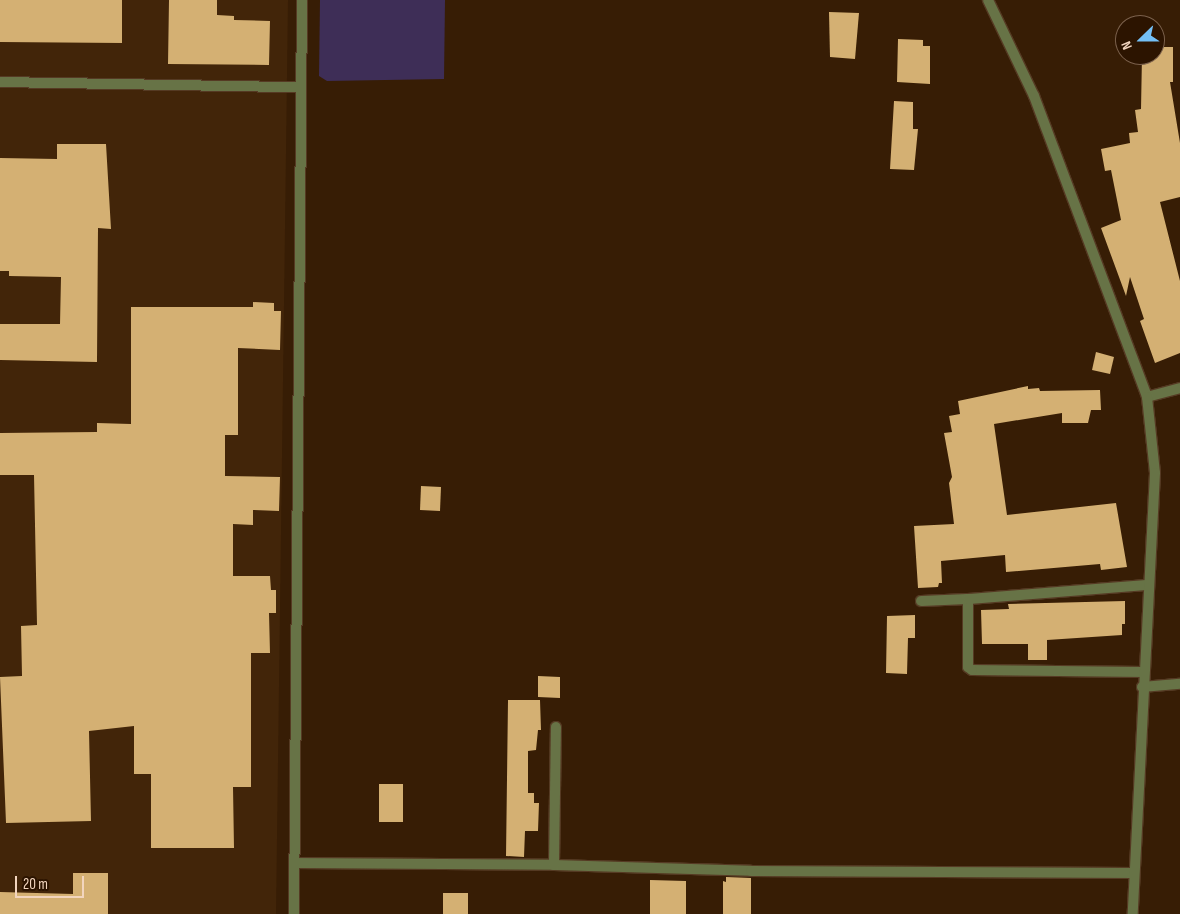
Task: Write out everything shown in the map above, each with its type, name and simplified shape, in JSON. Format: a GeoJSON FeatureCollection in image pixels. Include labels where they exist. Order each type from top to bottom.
{"type":"FeatureCollection","features":[{"type":"Feature","properties":{"kind":"street"},"geometry":{"type":"LineString","coordinates":[[294,914],[302,0]]}},
{"type":"Feature","properties":{"kind":"street"},"geometry":{"type":"LineString","coordinates":[[988,0],[1034,96],[1147,397],[1155,473],[1147,585],[1133,914]]}},
{"type":"Feature","properties":{"kind":"street"},"geometry":{"type":"LineString","coordinates":[[0,82],[301,88]]}},
{"type":"Feature","properties":{"kind":"street"},"geometry":{"type":"LineString","coordinates":[[1147,397],[1180,388]]}},
{"type":"Feature","properties":{"kind":"street"},"geometry":{"type":"LineString","coordinates":[[921,601],[1147,585]]}},
{"type":"Feature","properties":{"kind":"street"},"geometry":{"type":"LineString","coordinates":[[968,599],[968,667],[972,670],[1143,672]]}},
{"type":"Feature","properties":{"kind":"street"},"geometry":{"type":"LineString","coordinates":[[1142,687],[1180,684]]}},
{"type":"Feature","properties":{"kind":"street"},"geometry":{"type":"LineString","coordinates":[[554,864],[556,727]]}},
{"type":"Feature","properties":{"kind":"street"},"geometry":{"type":"LineString","coordinates":[[294,863],[554,864],[751,871],[1134,873]]}},
{"type":"Feature","properties":{"kind":"shaded area"},"geometry":{"type":"Polygon","coordinates":[[[0,0],[288,0],[276,914],[0,914],[0,0]]]}},
{"type":"Feature","properties":{"kind":"shaded area"},"geometry":{"type":"Polygon","coordinates":[[[320,0],[445,0],[444,79],[327,81],[319,76],[320,0]]]}},
{"type":"Feature","properties":{"kind":"building"},"geometry":{"type":"Polygon","coordinates":[[[0,0],[122,0],[122,43],[0,42],[0,0]]]}},
{"type":"Feature","properties":{"kind":"building"},"geometry":{"type":"Polygon","coordinates":[[[169,0],[217,0],[217,15],[234,16],[234,20],[270,21],[269,65],[168,64],[169,0]]]}},
{"type":"Feature","properties":{"kind":"building"},"geometry":{"type":"Polygon","coordinates":[[[829,12],[859,13],[855,59],[830,57],[829,12]]]}},
{"type":"Feature","properties":{"kind":"building"},"geometry":{"type":"Polygon","coordinates":[[[898,39],[923,40],[923,46],[930,46],[930,84],[897,82],[898,39]]]}},
{"type":"Feature","properties":{"kind":"building"},"geometry":{"type":"Polygon","coordinates":[[[1165,47],[1173,47],[1173,82],[1170,82],[1180,143],[1180,197],[1160,202],[1180,281],[1180,353],[1155,363],[1140,321],[1144,319],[1130,277],[1126,296],[1101,228],[1121,220],[1111,170],[1105,171],[1101,149],[1130,143],[1129,133],[1138,132],[1135,110],[1141,109],[1142,65],[1165,65],[1165,47]]]}},
{"type":"Feature","properties":{"kind":"building"},"geometry":{"type":"Polygon","coordinates":[[[894,101],[913,102],[913,129],[918,129],[914,170],[890,169],[894,101]]]}},
{"type":"Feature","properties":{"kind":"building"},"geometry":{"type":"Polygon","coordinates":[[[57,144],[106,144],[111,229],[98,228],[97,362],[0,360],[0,324],[60,324],[61,277],[9,276],[9,271],[0,271],[0,158],[57,159],[57,144]]]}},
{"type":"Feature","properties":{"kind":"building"},"geometry":{"type":"Polygon","coordinates":[[[253,302],[274,303],[274,311],[281,311],[280,350],[238,348],[238,435],[225,435],[225,476],[280,477],[279,511],[253,510],[253,525],[233,524],[233,576],[270,576],[271,590],[276,590],[276,613],[269,613],[270,653],[251,653],[251,787],[233,787],[234,848],[151,848],[151,774],[134,774],[134,726],[89,731],[91,821],[6,823],[0,677],[22,676],[21,626],[37,625],[34,475],[0,475],[0,433],[97,432],[97,423],[131,424],[131,307],[253,307],[253,302]]]}},
{"type":"Feature","properties":{"kind":"building"},"geometry":{"type":"Polygon","coordinates":[[[1096,352],[1114,357],[1110,374],[1092,370],[1096,352]]]}},
{"type":"Feature","properties":{"kind":"building"},"geometry":{"type":"Polygon","coordinates":[[[1028,386],[1028,389],[1039,388],[1040,391],[1100,390],[1101,410],[1091,410],[1088,423],[1062,423],[1062,413],[994,424],[1007,515],[1116,503],[1127,567],[1101,570],[1100,564],[1006,572],[1005,555],[941,561],[942,583],[939,583],[938,587],[918,588],[914,526],[954,524],[949,483],[952,477],[944,433],[952,432],[949,416],[960,414],[958,401],[1028,386]]]}},
{"type":"Feature","properties":{"kind":"building"},"geometry":{"type":"Polygon","coordinates":[[[421,486],[441,487],[440,511],[420,510],[421,486]]]}},
{"type":"Feature","properties":{"kind":"building"},"geometry":{"type":"Polygon","coordinates":[[[1125,601],[1125,624],[1122,624],[1122,635],[1047,640],[1047,660],[1028,660],[1028,644],[982,644],[981,610],[1009,609],[1008,604],[1125,601]]]}},
{"type":"Feature","properties":{"kind":"building"},"geometry":{"type":"Polygon","coordinates":[[[915,615],[915,638],[908,638],[907,674],[886,673],[887,616],[915,615]]]}},
{"type":"Feature","properties":{"kind":"building"},"geometry":{"type":"Polygon","coordinates":[[[538,676],[560,677],[560,698],[538,697],[538,676]]]}},
{"type":"Feature","properties":{"kind":"building"},"geometry":{"type":"Polygon","coordinates":[[[508,700],[540,700],[541,730],[538,730],[536,750],[528,751],[528,793],[534,793],[534,803],[539,803],[538,831],[525,831],[524,857],[506,856],[508,700]]]}},
{"type":"Feature","properties":{"kind":"building"},"geometry":{"type":"Polygon","coordinates":[[[379,784],[403,784],[403,822],[379,822],[379,784]]]}},
{"type":"Feature","properties":{"kind":"building"},"geometry":{"type":"Polygon","coordinates":[[[73,873],[108,873],[108,914],[0,914],[0,892],[73,894],[73,873]]]}},
{"type":"Feature","properties":{"kind":"building"},"geometry":{"type":"Polygon","coordinates":[[[726,877],[751,878],[751,914],[723,914],[723,881],[726,882],[726,877]]]}},
{"type":"Feature","properties":{"kind":"building"},"geometry":{"type":"Polygon","coordinates":[[[650,880],[686,881],[686,914],[650,914],[650,880]]]}},
{"type":"Feature","properties":{"kind":"building"},"geometry":{"type":"Polygon","coordinates":[[[443,893],[468,893],[468,914],[443,914],[443,893]]]}}]}
